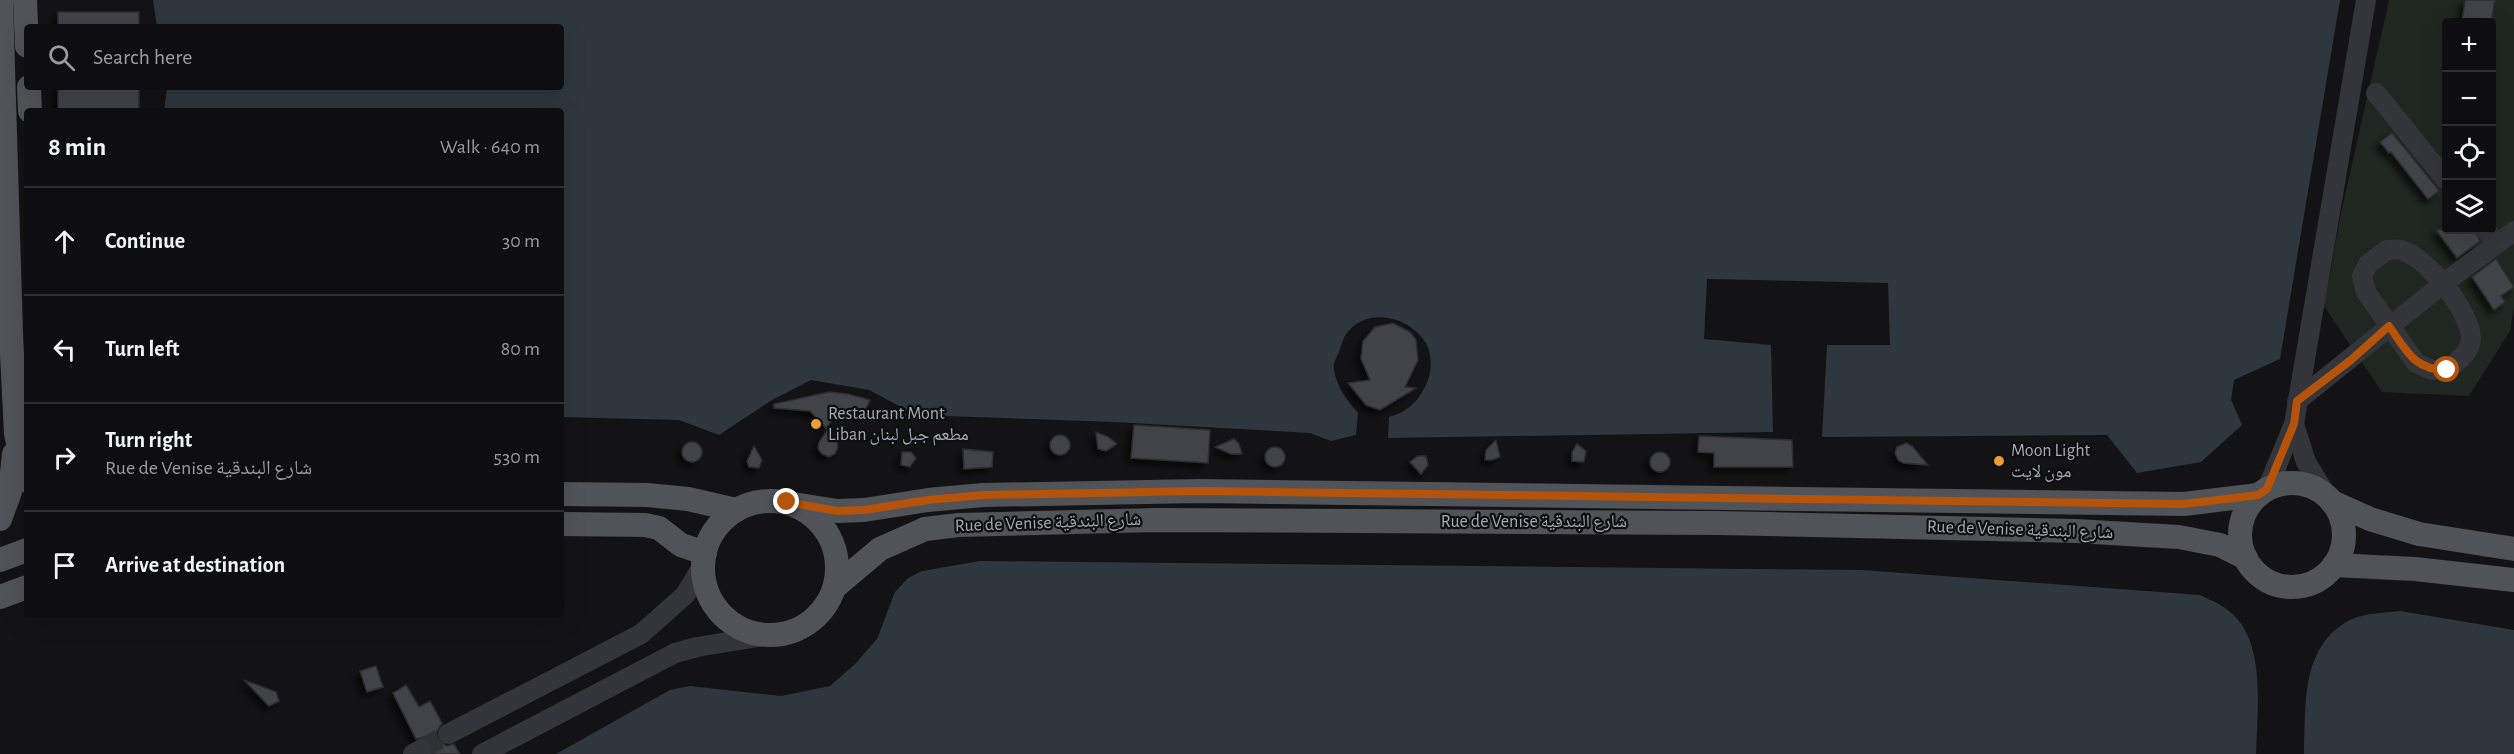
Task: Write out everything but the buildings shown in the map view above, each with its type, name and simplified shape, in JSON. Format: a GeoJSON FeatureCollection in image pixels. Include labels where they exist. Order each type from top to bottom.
{"type":"FeatureCollection","features":[{"type":"Feature","properties":{"kind":"main road"},"geometry":{"type":"LineString","coordinates":[[0,0],[16,434],[10,492],[0,519]]}},
{"type":"Feature","properties":{"kind":"main road"},"geometry":{"type":"LineString","coordinates":[[25,0],[26,24]]}},
{"type":"Feature","properties":{"kind":"main road"},"geometry":{"type":"LineString","coordinates":[[29,90],[30,108]]}},
{"type":"Feature","properties":{"kind":"main road"},"geometry":{"type":"LineString","coordinates":[[16,434],[24,468]]}},
{"type":"Feature","properties":{"kind":"main road"},"geometry":{"type":"LineString","coordinates":[[2330,500],[2342,522],[2344,534],[2340,556],[2318,580],[2291,587],[2276,585],[2253,569],[2240,541],[2241,524],[2247,508],[2263,492],[2283,484],[2299,483],[2315,488],[2330,500],[2370,519],[2419,534],[2514,549]]}},
{"type":"Feature","properties":{"kind":"main road","name":"Rue de Venise شارع البندقية"},"geometry":{"type":"LineString","coordinates":[[787,502],[837,511],[864,510],[928,500],[983,495],[1200,491],[2184,504],[2263,492]]}},
{"type":"Feature","properties":{"kind":"main road"},"geometry":{"type":"LineString","coordinates":[[564,494],[647,495],[688,499],[736,510]]}},
{"type":"Feature","properties":{"kind":"main road"},"geometry":{"type":"LineString","coordinates":[[770,500],[787,502],[807,511],[823,525],[834,544],[838,565],[836,586],[828,605],[800,630],[782,635],[763,636],[739,628],[719,612],[704,582],[704,559],[711,536],[721,521],[736,510],[752,503],[770,500]]}},
{"type":"Feature","properties":{"kind":"main road","name":"Rue de Venise شارع البندقية"},"geometry":{"type":"LineString","coordinates":[[836,586],[880,549],[925,529],[959,525],[1156,520],[1719,523],[2076,531],[2179,537],[2220,545],[2246,558]]}},
{"type":"Feature","properties":{"kind":"main road"},"geometry":{"type":"LineString","coordinates":[[564,524],[624,523],[659,528],[704,559]]}},
{"type":"Feature","properties":{"kind":"main road"},"geometry":{"type":"LineString","coordinates":[[0,560],[24,551]]}},
{"type":"Feature","properties":{"kind":"main road"},"geometry":{"type":"LineString","coordinates":[[2334,565],[2415,569],[2514,580]]}},
{"type":"Feature","properties":{"kind":"main road"},"geometry":{"type":"LineString","coordinates":[[12,593],[24,581]]}},
{"type":"Feature","properties":{"kind":"street"},"geometry":{"type":"LineString","coordinates":[[2263,492],[2294,424],[2366,0]]}},
{"type":"Feature","properties":{"kind":"street"},"geometry":{"type":"LineString","coordinates":[[2376,93],[2442,175]]}},
{"type":"Feature","properties":{"kind":"street"},"geometry":{"type":"LineString","coordinates":[[2297,401],[2351,360],[2389,326],[2444,283],[2491,237],[2514,231]]}},
{"type":"Feature","properties":{"kind":"street"},"geometry":{"type":"LineString","coordinates":[[2387,250],[2400,250],[2414,256],[2444,283],[2466,321],[2471,338],[2466,354],[2447,370],[2432,370],[2416,363],[2389,326],[2366,292],[2362,276],[2368,264],[2387,250]]}},
{"type":"Feature","properties":{"kind":"street"},"geometry":{"type":"LineString","coordinates":[[2294,424],[2306,462],[2330,500]]}},
{"type":"Feature","properties":{"kind":"street"},"geometry":{"type":"LineString","coordinates":[[448,734],[641,634],[685,595],[704,559]]}},
{"type":"Feature","properties":{"kind":"street"},"geometry":{"type":"LineString","coordinates":[[482,754],[675,653],[763,636]]}},
{"type":"Feature","properties":{"kind":"shaded area"},"geometry":{"type":"Polygon","coordinates":[[[153,0],[2340,0],[2280,359],[2234,380],[2231,400],[2242,425],[2201,462],[2137,473],[2107,435],[1822,437],[1827,345],[1890,345],[1888,283],[1707,279],[1704,339],[1771,345],[1773,432],[1388,438],[1389,417],[1404,411],[1419,397],[1429,377],[1431,361],[1427,345],[1411,327],[1389,318],[1377,317],[1355,325],[1346,334],[1335,362],[1336,378],[1358,413],[1356,435],[1331,441],[1310,433],[1114,422],[916,415],[869,390],[811,380],[772,400],[719,435],[679,420],[564,417],[564,108],[164,108],[167,90],[564,90],[564,24],[157,24],[153,0]]]}},
{"type":"Feature","properties":{"kind":"shaded area"},"geometry":{"type":"Polygon","coordinates":[[[2389,0],[2514,0],[2514,307],[2510,331],[2469,396],[2382,392],[2324,306],[2341,213],[2389,0]]]}},
{"type":"Feature","properties":{"kind":"shaded area"},"geometry":{"type":"Polygon","coordinates":[[[980,561],[1862,570],[2200,595],[2229,611],[2241,624],[2249,640],[2255,658],[2257,678],[2256,754],[556,754],[670,690],[690,686],[781,696],[830,686],[855,664],[877,639],[895,592],[908,578],[922,571],[980,561]]]}},
{"type":"Feature","properties":{"kind":"shaded area"},"geometry":{"type":"Polygon","coordinates":[[[2400,611],[2514,630],[2514,754],[2304,754],[2306,697],[2314,661],[2322,645],[2334,631],[2350,620],[2400,611]]]}},
{"type":"Feature","properties":{"kind":"tunnel"},"geometry":{"type":"LineString","coordinates":[[422,749],[448,734]]}},
{"type":"Feature","properties":{"kind":"place","name":"Restaurant Mont Liban مطعم جبل لبنان"},"geometry":{"type":"Point","coordinates":[816,424]}},
{"type":"Feature","properties":{"kind":"place","name":"Moon Light مون لايت"},"geometry":{"type":"Point","coordinates":[1999,461]}},
{"type":"Feature","properties":{"kind":"route"},"geometry":{"type":"LineString","coordinates":[[787,502],[837,511],[893,507],[928,500],[983,495],[1200,491],[2128,504],[2184,504],[2235,500],[2258,495],[2267,489],[2294,424],[2297,401],[2351,360],[2389,326],[2416,363],[2432,370],[2447,370]]}}]}
